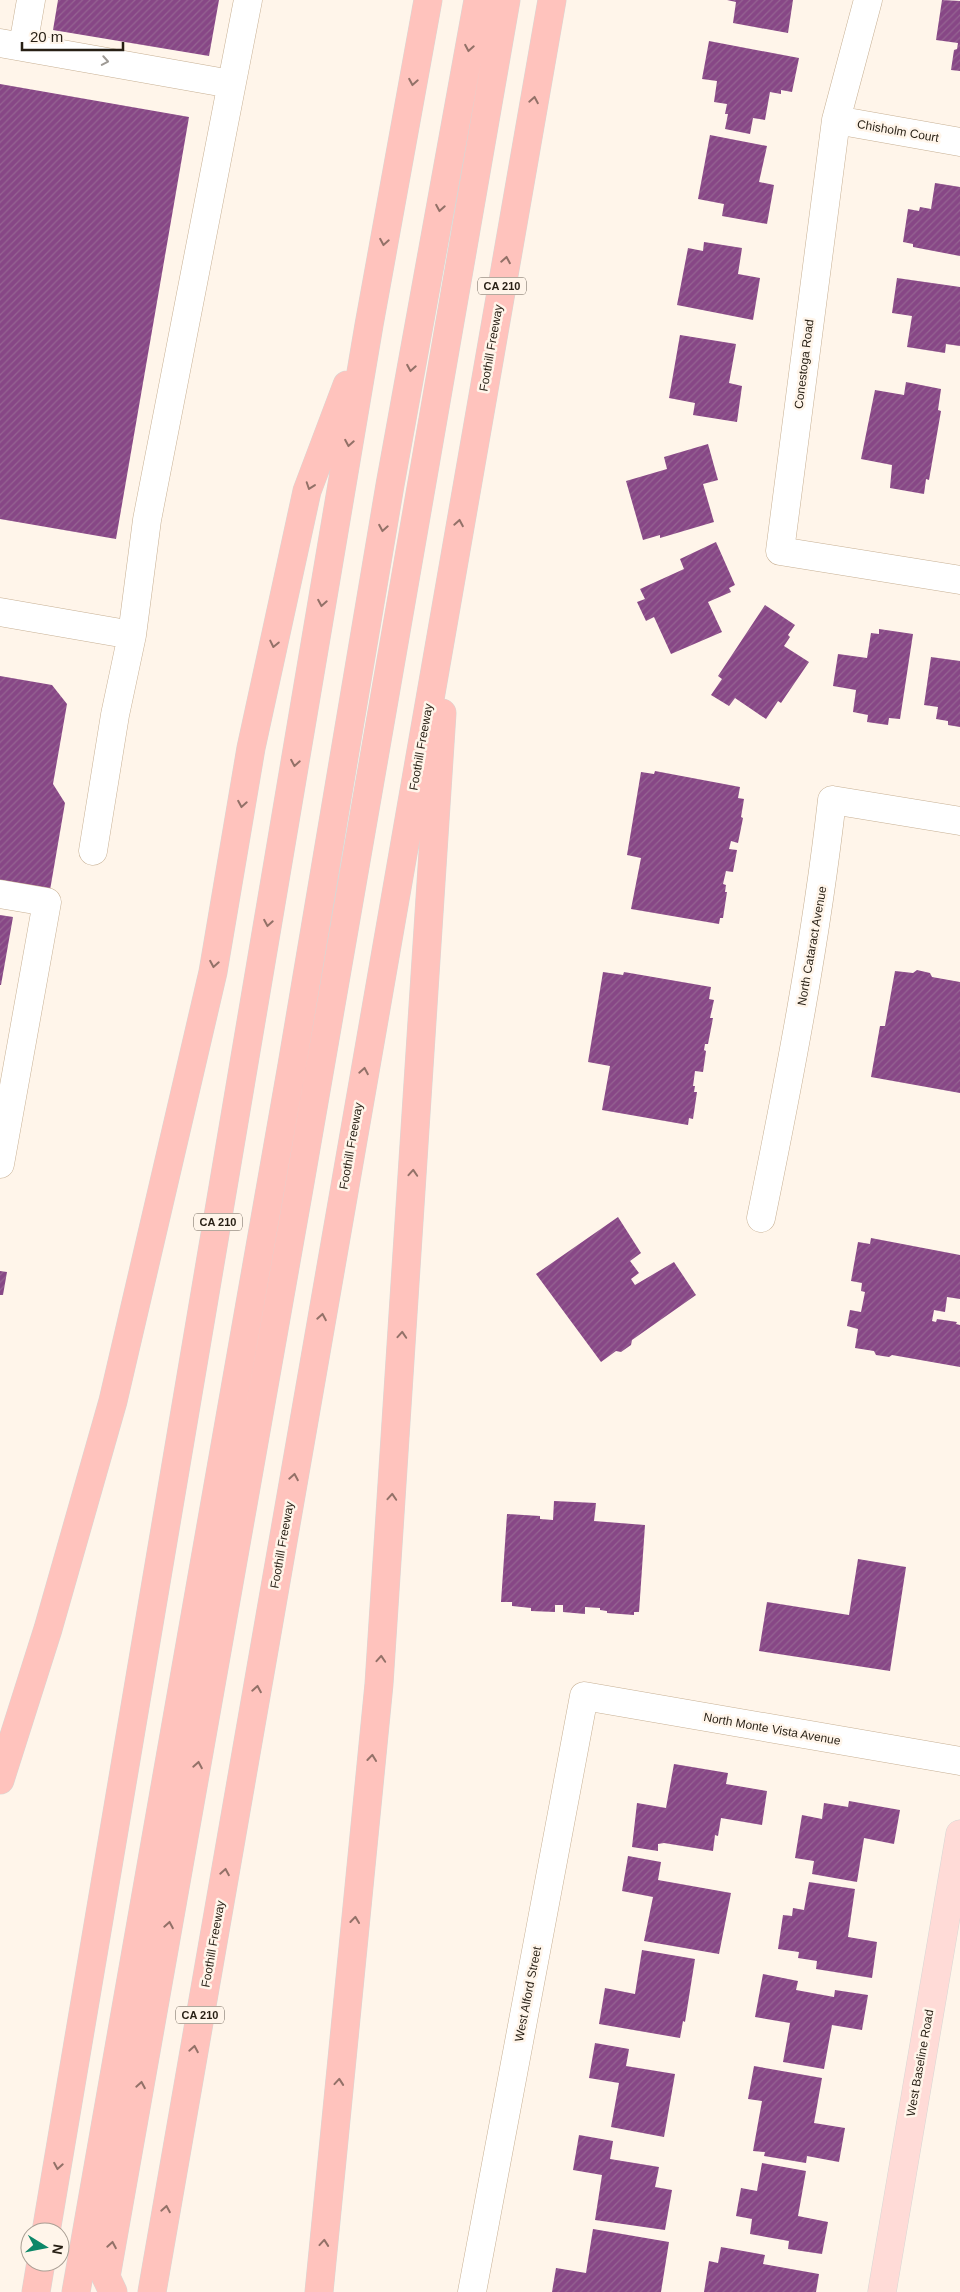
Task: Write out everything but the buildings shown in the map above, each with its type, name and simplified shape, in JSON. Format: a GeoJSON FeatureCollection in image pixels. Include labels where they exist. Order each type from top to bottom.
{"type":"FeatureCollection","features":[{"type":"Feature","properties":{"kind":"highway","name":"CA 210"},"geometry":{"type":"LineString","coordinates":[[48,2222],[369,326],[428,0]]}},
{"type":"Feature","properties":{"kind":"highway"},"geometry":{"type":"LineString","coordinates":[[76,2292],[292,1065],[390,485],[478,0]]}},
{"type":"Feature","properties":{"kind":"highway"},"geometry":{"type":"LineString","coordinates":[[113,2292],[106,2277],[292,1232],[506,0]]}},
{"type":"Feature","properties":{"kind":"highway","name":"Foothill Freeway"},"geometry":{"type":"LineString","coordinates":[[152,2292],[552,0]]}},
{"type":"Feature","properties":{"kind":"highway"},"geometry":{"type":"LineString","coordinates":[[0,1780],[48,1629],[113,1401],[213,972],[251,748],[307,491],[369,326]]}},
{"type":"Feature","properties":{"kind":"highway"},"geometry":{"type":"LineString","coordinates":[[319,2292],[380,1674],[451,571]]}},
{"type":"Feature","properties":{"kind":"highway"},"geometry":{"type":"LineString","coordinates":[[36,2292],[39,2272]]}},
{"type":"Feature","properties":{"kind":"main road","name":"West Baseline Road"},"geometry":{"type":"LineString","coordinates":[[882,2292],[960,1834]]}},
{"type":"Feature","properties":{"kind":"street"},"geometry":{"type":"LineString","coordinates":[[31,0],[11,44],[231,84]]}},
{"type":"Feature","properties":{"kind":"street"},"geometry":{"type":"LineString","coordinates":[[93,851],[116,715],[132,635],[147,520],[248,0]]}},
{"type":"Feature","properties":{"kind":"street","name":"Conestoga Road"},"geometry":{"type":"LineString","coordinates":[[868,0],[836,120],[780,551],[960,580]]}},
{"type":"Feature","properties":{"kind":"street","name":"Chisholm Court"},"geometry":{"type":"LineString","coordinates":[[836,120],[960,142]]}},
{"type":"Feature","properties":{"kind":"street"},"geometry":{"type":"LineString","coordinates":[[0,612],[132,635]]}},
{"type":"Feature","properties":{"kind":"street","name":"North Cataract Avenue"},"geometry":{"type":"LineString","coordinates":[[761,1218],[783,1110],[821,896],[832,800],[960,822]]}},
{"type":"Feature","properties":{"kind":"street"},"geometry":{"type":"LineString","coordinates":[[0,894],[47,902],[0,1164]]}},
{"type":"Feature","properties":{"kind":"street","name":"North Monte Vista Avenue"},"geometry":{"type":"LineString","coordinates":[[584,1696],[960,1761]]}},
{"type":"Feature","properties":{"kind":"street","name":"West Alford Street"},"geometry":{"type":"LineString","coordinates":[[472,2292],[584,1696]]}}]}
